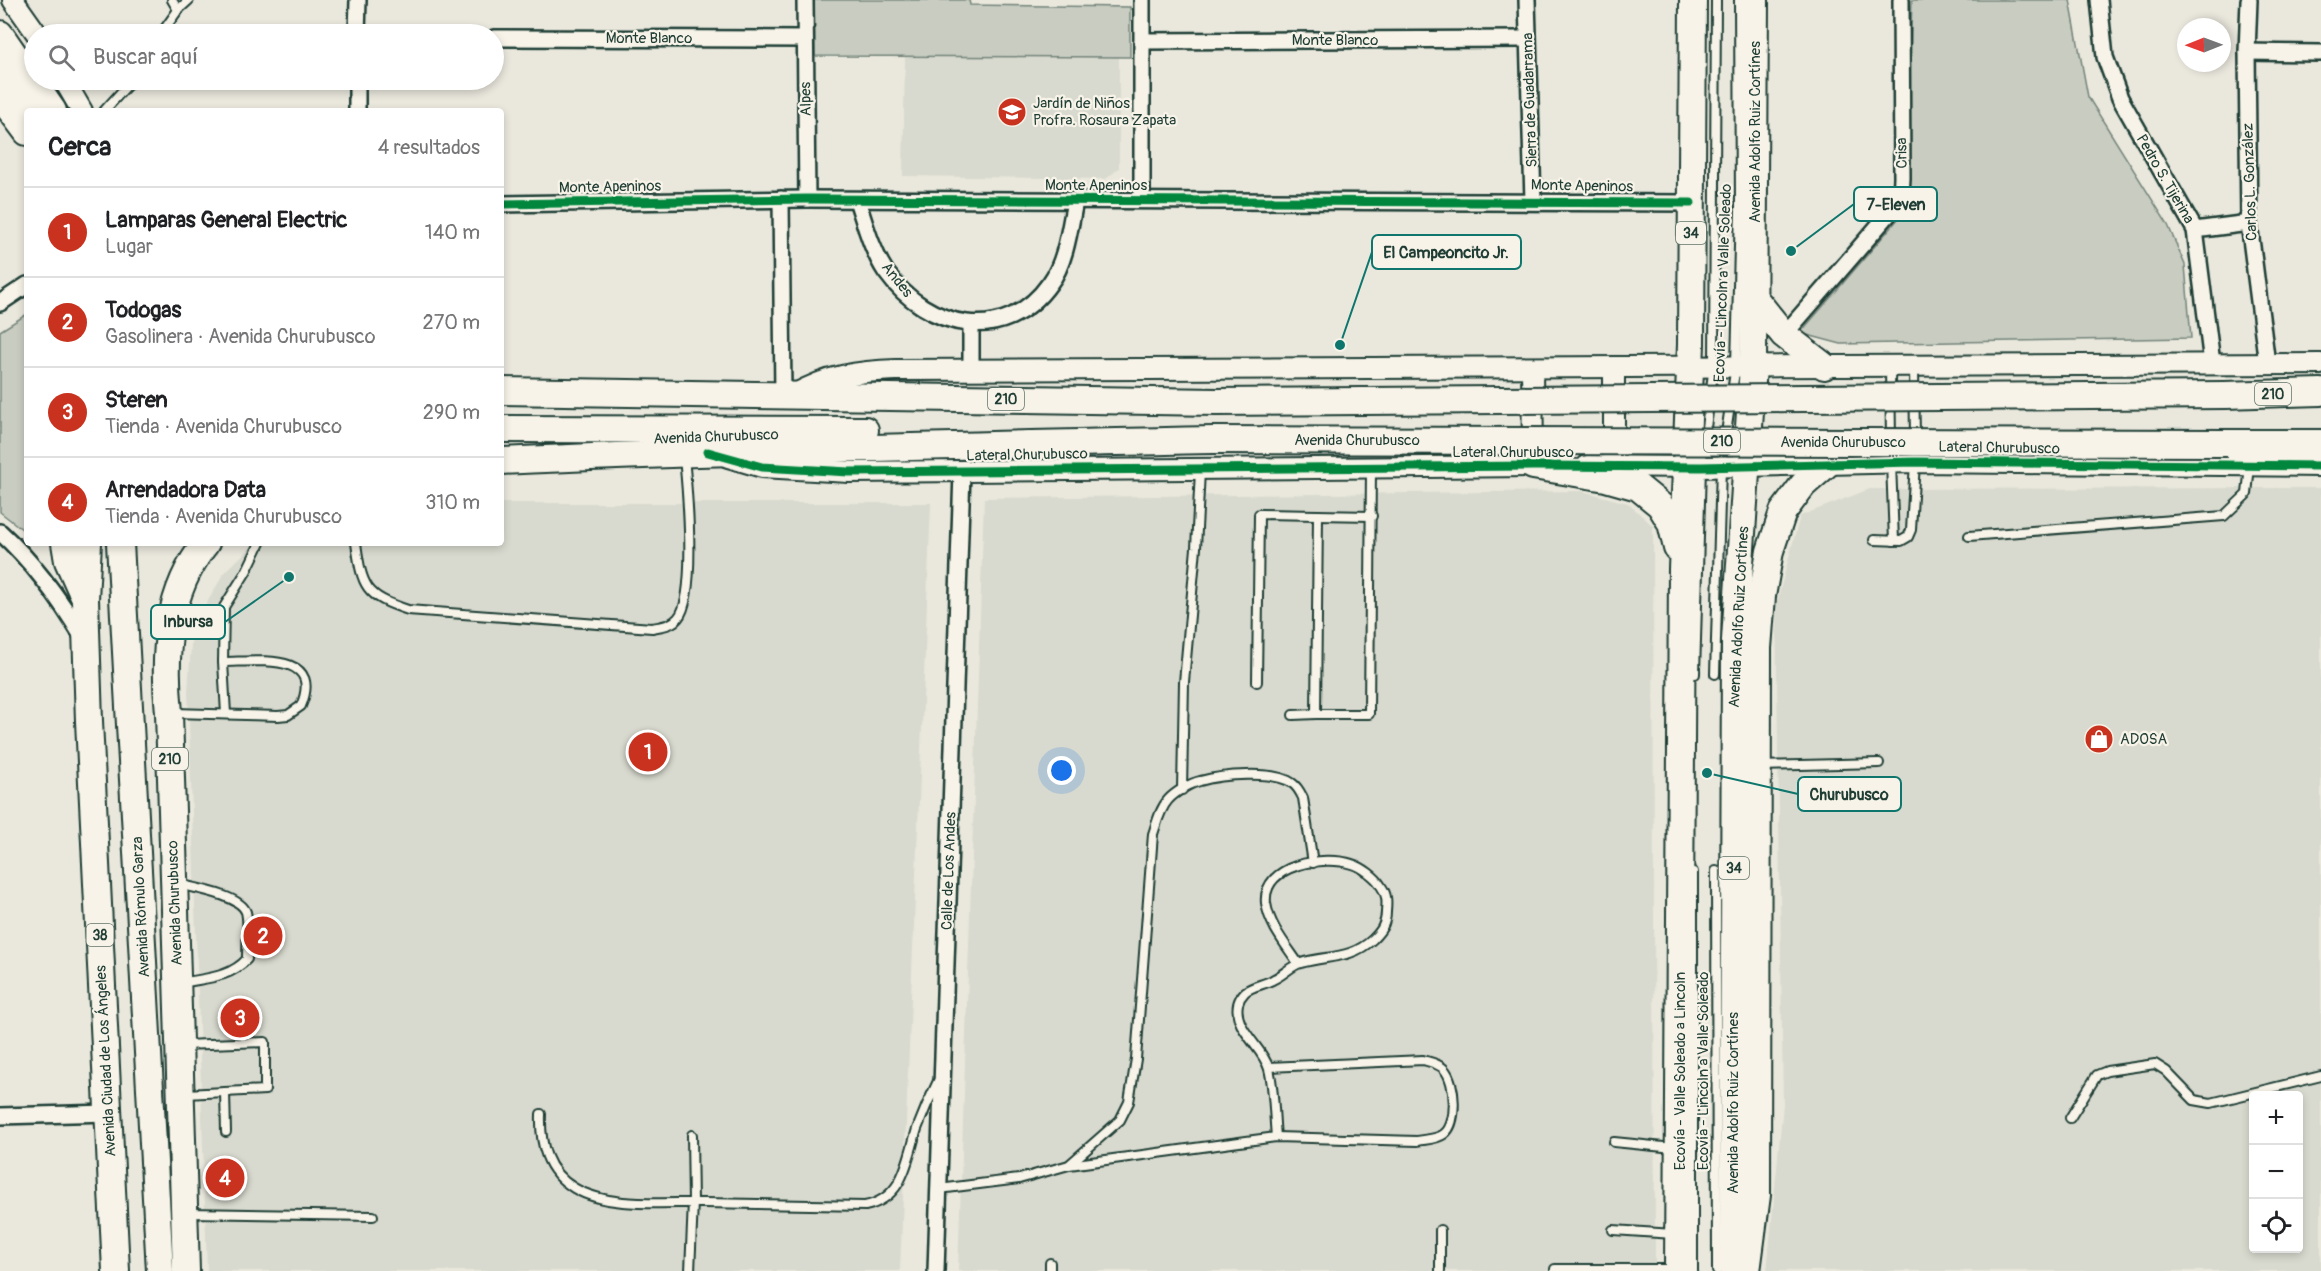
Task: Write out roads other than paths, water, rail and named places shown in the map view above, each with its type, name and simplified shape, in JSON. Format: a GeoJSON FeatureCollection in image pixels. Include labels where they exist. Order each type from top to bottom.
{"type":"FeatureCollection","features":[{"type":"Feature","properties":{"kind":"main road","name":"34"},"geometry":{"type":"LineString","coordinates":[[1683,1270],[1678,1235],[1682,570],[1703,467],[1702,365],[1691,203],[1693,0]]}},
{"type":"Feature","properties":{"kind":"main road","name":"Avenida Adolfo Ruiz Cortínes"},"geometry":{"type":"LineString","coordinates":[[1733,1271],[1735,640],[1747,466],[1745,365],[1755,299],[1755,0]]}},
{"type":"Feature","properties":{"kind":"main road"},"geometry":{"type":"LineString","coordinates":[[0,34],[24,69]]}},
{"type":"Feature","properties":{"kind":"main road"},"geometry":{"type":"LineString","coordinates":[[0,65],[33,108]]}},
{"type":"Feature","properties":{"kind":"main road"},"geometry":{"type":"LineString","coordinates":[[39,90],[51,108]]}},
{"type":"Feature","properties":{"kind":"main road"},"geometry":{"type":"LineString","coordinates":[[0,96],[24,128]]}},
{"type":"Feature","properties":{"kind":"main road"},"geometry":{"type":"LineString","coordinates":[[1755,299],[1784,335],[1824,366]]}},
{"type":"Feature","properties":{"kind":"main road","name":"210"},"geometry":{"type":"LineString","coordinates":[[504,391],[1217,402],[2225,395],[2321,392]]}},
{"type":"Feature","properties":{"kind":"main road"},"geometry":{"type":"LineString","coordinates":[[504,429],[873,430],[894,431],[913,436],[931,445]]}},
{"type":"Feature","properties":{"kind":"main road","name":"Avenida Churubusco"},"geometry":{"type":"LineString","coordinates":[[504,461],[931,445],[1216,440],[2321,443]]}},
{"type":"Feature","properties":{"kind":"main road"},"geometry":{"type":"LineString","coordinates":[[1747,1271],[1757,1195],[1758,648],[1762,596],[1770,551],[1783,512],[1803,485],[1827,464]]}},
{"type":"Feature","properties":{"kind":"main road"},"geometry":{"type":"LineString","coordinates":[[1533,466],[1606,478],[1638,487],[1660,505],[1671,523],[1682,570]]}},
{"type":"Feature","properties":{"kind":"main road","name":"38"},"geometry":{"type":"LineString","coordinates":[[66,546],[68,561],[85,599]]}},
{"type":"Feature","properties":{"kind":"main road"},"geometry":{"type":"LineString","coordinates":[[85,599],[88,546]]}},
{"type":"Feature","properties":{"kind":"main road","name":"Avenida Rómulo Garza"},"geometry":{"type":"LineString","coordinates":[[120,546],[160,1271]]}},
{"type":"Feature","properties":{"kind":"main road","name":"Avenida Churubusco"},"geometry":{"type":"LineString","coordinates":[[186,1271],[169,713],[166,680],[170,622],[176,597],[204,546]]}},
{"type":"Feature","properties":{"kind":"main road","name":"Avenida Ciudad de Los Ángeles"},"geometry":{"type":"LineString","coordinates":[[85,599],[116,1271]]}},
{"type":"Feature","properties":{"kind":"street"},"geometry":{"type":"LineString","coordinates":[[13,0],[30,24]]}},
{"type":"Feature","properties":{"kind":"street"},"geometry":{"type":"LineString","coordinates":[[357,24],[358,0]]}},
{"type":"Feature","properties":{"kind":"street","name":"Alpes"},"geometry":{"type":"LineString","coordinates":[[805,0],[807,199]]}},
{"type":"Feature","properties":{"kind":"street"},"geometry":{"type":"LineString","coordinates":[[1142,0],[1142,200]]}},
{"type":"Feature","properties":{"kind":"street","name":"Sierra de Guadarrama"},"geometry":{"type":"LineString","coordinates":[[1527,0],[1533,201]]}},
{"type":"Feature","properties":{"kind":"street","name":"Crisa"},"geometry":{"type":"LineString","coordinates":[[1784,335],[1893,209],[1900,195],[1902,178],[1900,0]]}},
{"type":"Feature","properties":{"kind":"street","name":"Pedro S. Tijerina"},"geometry":{"type":"LineString","coordinates":[[2099,0],[2105,57],[2120,98],[2195,230],[2212,363]]}},
{"type":"Feature","properties":{"kind":"street","name":"Carlos L. González"},"geometry":{"type":"LineString","coordinates":[[2249,0],[2247,52],[2249,223],[2267,364]]}},
{"type":"Feature","properties":{"kind":"street","name":"Monte Blanco"},"geometry":{"type":"LineString","coordinates":[[504,38],[806,39]]}},
{"type":"Feature","properties":{"kind":"street","name":"Monte Blanco"},"geometry":{"type":"LineString","coordinates":[[1142,41],[1527,39]]}},
{"type":"Feature","properties":{"kind":"street"},"geometry":{"type":"LineString","coordinates":[[2247,52],[2321,53]]}},
{"type":"Feature","properties":{"kind":"street"},"geometry":{"type":"LineString","coordinates":[[70,90],[80,108]]}},
{"type":"Feature","properties":{"kind":"street"},"geometry":{"type":"LineString","coordinates":[[357,90],[357,108]]}},
{"type":"Feature","properties":{"kind":"street","name":"Monte Apeninos"},"geometry":{"type":"LineString","coordinates":[[504,204],[807,199],[1691,203]]}},
{"type":"Feature","properties":{"kind":"street"},"geometry":{"type":"LineString","coordinates":[[781,200],[789,395],[822,381],[852,372],[888,370],[2321,364]]}},
{"type":"Feature","properties":{"kind":"street","name":"Andes"},"geometry":{"type":"LineString","coordinates":[[857,200],[871,241],[885,270],[903,292],[936,316],[971,325],[997,321],[1017,314],[1034,301],[1051,282],[1066,245],[1075,201]]}},
{"type":"Feature","properties":{"kind":"street"},"geometry":{"type":"LineString","coordinates":[[2195,230],[2249,223]]}},
{"type":"Feature","properties":{"kind":"street"},"geometry":{"type":"LineString","coordinates":[[0,303],[24,287]]}},
{"type":"Feature","properties":{"kind":"street"},"geometry":{"type":"LineString","coordinates":[[971,325],[972,369]]}},
{"type":"Feature","properties":{"kind":"street"},"geometry":{"type":"LineString","coordinates":[[1614,367],[1614,467]]}},
{"type":"Feature","properties":{"kind":"street"},"geometry":{"type":"LineString","coordinates":[[1532,368],[1533,466]]}},
{"type":"Feature","properties":{"kind":"street","name":"Lateral Churubusco"},"geometry":{"type":"LineString","coordinates":[[696,452],[762,467],[849,472],[1533,466],[1703,467],[1891,462],[2321,466]]}},
{"type":"Feature","properties":{"kind":"street","name":"Calle de Los Andes"},"geometry":{"type":"LineString","coordinates":[[936,1271],[962,471]]}},
{"type":"Feature","properties":{"kind":"street"},"geometry":{"type":"LineString","coordinates":[[0,532],[29,561],[51,588],[87,643]]}},
{"type":"Feature","properties":{"kind":"street"},"geometry":{"type":"LineString","coordinates":[[0,1116],[109,1113]]}},
{"type":"Feature","properties":{"kind":"lane"},"geometry":{"type":"LineString","coordinates":[[172,0],[178,10]]}},
{"type":"Feature","properties":{"kind":"lane"},"geometry":{"type":"LineString","coordinates":[[168,24],[189,0]]}},
{"type":"Feature","properties":{"kind":"lane"},"geometry":{"type":"LineString","coordinates":[[1702,365],[1716,0]]}},
{"type":"Feature","properties":{"kind":"lane","name":"Ecovía - Lincoln a Valle Soleado"},"geometry":{"type":"LineString","coordinates":[[1715,674],[1703,467],[1745,365],[1740,207],[1739,0]]}},
{"type":"Feature","properties":{"kind":"lane"},"geometry":{"type":"LineString","coordinates":[[107,108],[123,90]]}},
{"type":"Feature","properties":{"kind":"lane"},"geometry":{"type":"LineString","coordinates":[[1890,365],[1894,541]]}},
{"type":"Feature","properties":{"kind":"lane"},"geometry":{"type":"LineString","coordinates":[[1874,540],[1905,540],[1911,530],[1915,462],[1914,365]]}},
{"type":"Feature","properties":{"kind":"lane"},"geometry":{"type":"LineString","coordinates":[[356,546],[360,573],[369,590],[382,601],[408,610],[652,627],[667,626],[677,620],[684,609],[688,588],[687,489],[696,452]]}},
{"type":"Feature","properties":{"kind":"lane"},"geometry":{"type":"LineString","coordinates":[[1969,536],[2224,516],[2247,494],[2250,466]]}},
{"type":"Feature","properties":{"kind":"lane"},"geometry":{"type":"LineString","coordinates":[[1293,715],[1369,714],[1371,467]]}},
{"type":"Feature","properties":{"kind":"lane"},"geometry":{"type":"LineString","coordinates":[[1695,674],[1703,467]]}},
{"type":"Feature","properties":{"kind":"lane"},"geometry":{"type":"LineString","coordinates":[[1182,790],[1184,682],[1196,548],[1200,469]]}},
{"type":"Feature","properties":{"kind":"lane"},"geometry":{"type":"LineString","coordinates":[[1257,682],[1259,514],[1372,516]]}},
{"type":"Feature","properties":{"kind":"lane"},"geometry":{"type":"LineString","coordinates":[[1316,714],[1318,515]]}},
{"type":"Feature","properties":{"kind":"lane"},"geometry":{"type":"LineString","coordinates":[[226,714],[223,662],[224,607],[250,566],[259,546]]}},
{"type":"Feature","properties":{"kind":"lane"},"geometry":{"type":"LineString","coordinates":[[169,713],[288,715],[301,706],[306,688],[301,671],[295,666],[281,663],[223,662]]}},
{"type":"Feature","properties":{"kind":"lane"},"geometry":{"type":"LineString","coordinates":[[1758,767],[1879,763]]}},
{"type":"Feature","properties":{"kind":"lane"},"geometry":{"type":"LineString","coordinates":[[1068,1165],[1120,1120],[1129,1102],[1136,1059],[1153,834],[1158,817],[1169,799],[1198,781],[1243,776],[1278,778],[1291,782],[1298,788],[1303,798],[1313,863]]}},
{"type":"Feature","properties":{"kind":"lane"},"geometry":{"type":"LineString","coordinates":[[1276,1137],[1269,1067],[1240,1019],[1238,1004],[1245,993],[1273,980],[1299,963],[1354,953],[1382,929],[1386,916],[1387,896],[1380,883],[1363,869],[1351,864],[1313,863],[1288,869],[1276,876],[1266,894],[1269,914],[1299,963]]}},
{"type":"Feature","properties":{"kind":"lane","name":"Ecovía - Lincoln a Valle Soleado"},"geometry":{"type":"LineString","coordinates":[[1716,871],[1717,1271]]}},
{"type":"Feature","properties":{"kind":"lane","name":"Ecovía - Valle Soleado a Lincoln"},"geometry":{"type":"LineString","coordinates":[[1683,1270],[1693,872]]}},
{"type":"Feature","properties":{"kind":"lane"},"geometry":{"type":"LineString","coordinates":[[174,884],[230,898],[240,904],[246,912],[247,959],[240,967],[229,974],[177,984]]}},
{"type":"Feature","properties":{"kind":"lane"},"geometry":{"type":"LineString","coordinates":[[179,1045],[265,1042],[265,1090],[181,1094]]}},
{"type":"Feature","properties":{"kind":"lane"},"geometry":{"type":"LineString","coordinates":[[939,1189],[1019,1179],[1068,1165],[1276,1137],[1417,1141],[1436,1138],[1446,1133],[1451,1124],[1454,1101],[1450,1081],[1444,1069],[1436,1064],[1423,1060],[1269,1067]]}},
{"type":"Feature","properties":{"kind":"lane"},"geometry":{"type":"LineString","coordinates":[[2070,1118],[2097,1075],[2107,1071],[2154,1064],[2166,1071],[2194,1100],[2211,1103],[2321,1076]]}},
{"type":"Feature","properties":{"kind":"lane"},"geometry":{"type":"LineString","coordinates":[[541,1114],[540,1138],[544,1155],[552,1168],[573,1187],[587,1194],[624,1201],[865,1206],[877,1204],[897,1188],[906,1172],[922,1116],[942,1075]]}},
{"type":"Feature","properties":{"kind":"lane"},"geometry":{"type":"LineString","coordinates":[[225,1092],[226,1132]]}},
{"type":"Feature","properties":{"kind":"lane"},"geometry":{"type":"LineString","coordinates":[[690,1271],[693,1202],[692,1135]]}},
{"type":"Feature","properties":{"kind":"lane"},"geometry":{"type":"LineString","coordinates":[[1614,1142],[1678,1148]]}},
{"type":"Feature","properties":{"kind":"lane"},"geometry":{"type":"LineString","coordinates":[[185,1213],[373,1216]]}},
{"type":"Feature","properties":{"kind":"lane"},"geometry":{"type":"LineString","coordinates":[[1440,1230],[1440,1271]]}},
{"type":"Feature","properties":{"kind":"lane"},"geometry":{"type":"LineString","coordinates":[[1612,1230],[1678,1235]]}},
{"type":"Feature","properties":{"kind":"lane"},"geometry":{"type":"LineString","coordinates":[[1556,1271],[1556,1269],[1683,1270]]}},
{"type":"Feature","properties":{"kind":"place","name":"Jardín de Niños Profra. Rosaura Zapata"},"geometry":{"type":"Point","coordinates":[1012,112]}},
{"type":"Feature","properties":{"kind":"place","name":"7-Eleven"},"geometry":{"type":"Point","coordinates":[1791,251]}},
{"type":"Feature","properties":{"kind":"place","name":"El Campeoncito Jr."},"geometry":{"type":"Point","coordinates":[1340,345]}},
{"type":"Feature","properties":{"kind":"place","name":"Inbursa"},"geometry":{"type":"Point","coordinates":[289,577]}},
{"type":"Feature","properties":{"kind":"place","name":"ADOSA"},"geometry":{"type":"Point","coordinates":[2099,739]}},
{"type":"Feature","properties":{"kind":"place","name":"Lamparas General Electric"},"geometry":{"type":"Point","coordinates":[648,752]}},
{"type":"Feature","properties":{"kind":"place","name":"Churubusco"},"geometry":{"type":"Point","coordinates":[1707,773]}},
{"type":"Feature","properties":{"kind":"place","name":"Todogas"},"geometry":{"type":"Point","coordinates":[263,936]}},
{"type":"Feature","properties":{"kind":"place","name":"Steren"},"geometry":{"type":"Point","coordinates":[240,1018]}},
{"type":"Feature","properties":{"kind":"place","name":"Arrendadora Data"},"geometry":{"type":"Point","coordinates":[225,1178]}}]}
